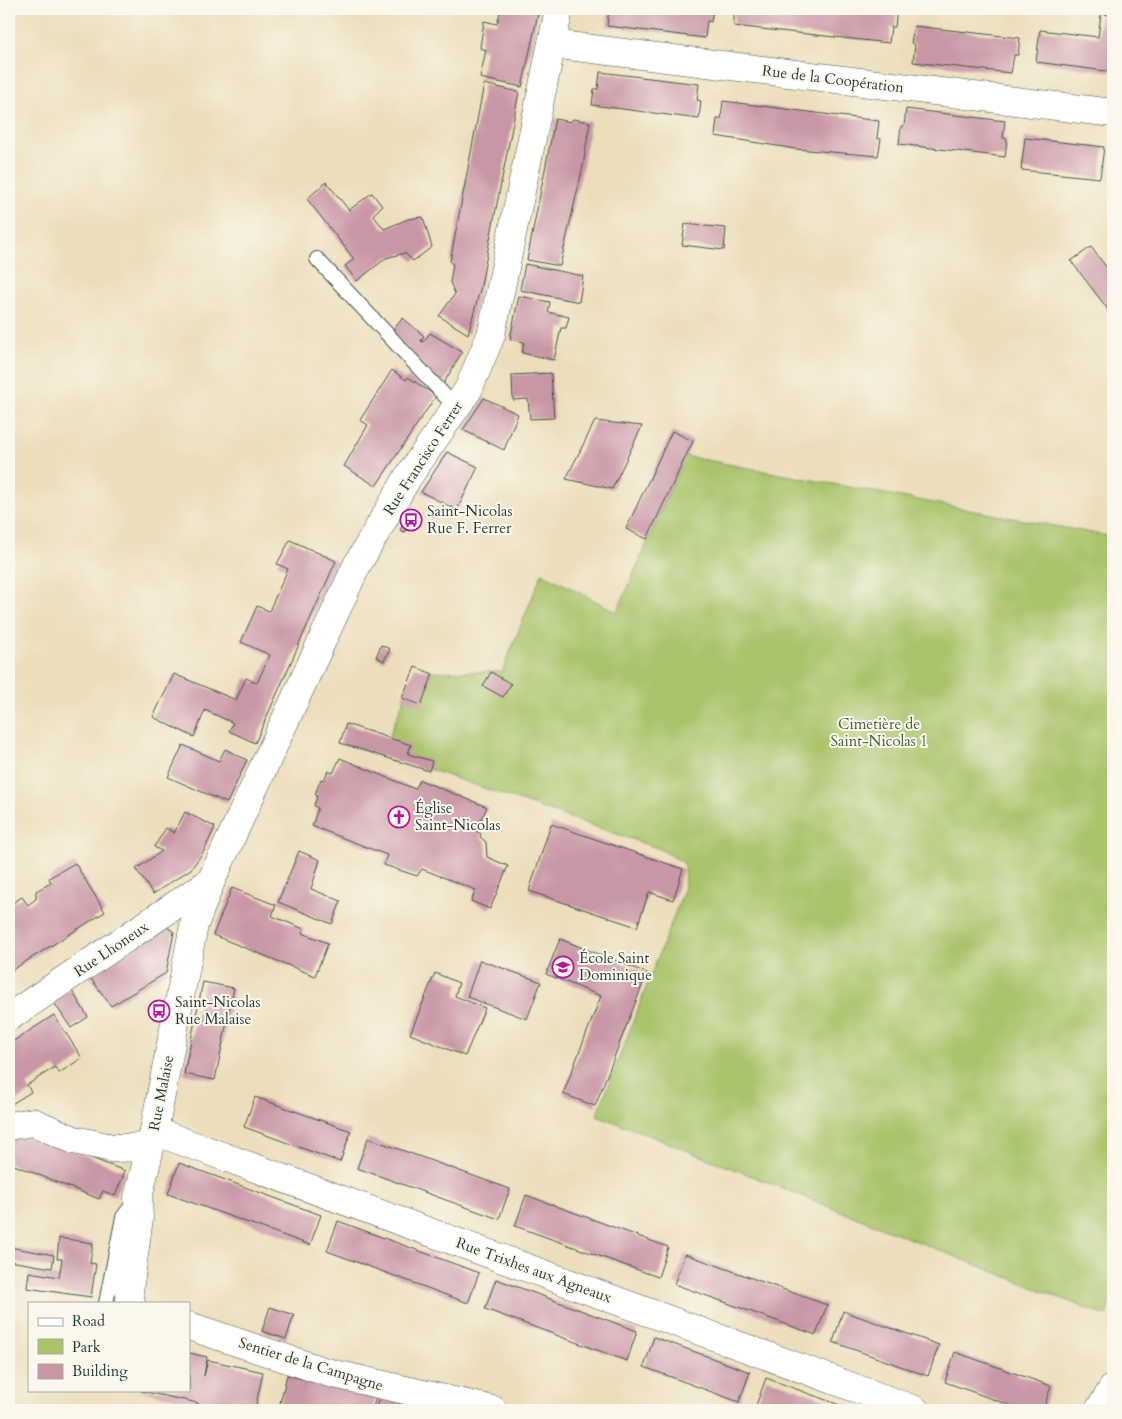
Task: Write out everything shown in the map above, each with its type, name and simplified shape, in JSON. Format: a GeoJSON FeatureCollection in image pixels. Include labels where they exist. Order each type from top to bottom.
{"type":"FeatureCollection","features":[{"type":"Feature","properties":{"kind":"street","name":"Rue Francisco Ferrer"},"geometry":{"type":"LineString","coordinates":[[212,881],[357,564],[408,477],[468,390],[491,335],[560,9]]}},
{"type":"Feature","properties":{"kind":"street","name":"Rue de la Coopération"},"geometry":{"type":"LineString","coordinates":[[552,44],[1113,113]]}},
{"type":"Feature","properties":{"kind":"street","name":"Rue Lhoneux"},"geometry":{"type":"LineString","coordinates":[[9,1016],[212,881]]}},
{"type":"Feature","properties":{"kind":"street","name":"Rue Malaise"},"geometry":{"type":"LineString","coordinates":[[138,1198],[152,1139],[194,925],[212,881]]}},
{"type":"Feature","properties":{"kind":"street"},"geometry":{"type":"LineString","coordinates":[[9,1126],[33,1122],[74,1140],[112,1148],[152,1139]]}},
{"type":"Feature","properties":{"kind":"street","name":"Rue Trixhes aux Agneaux"},"geometry":{"type":"LineString","coordinates":[[152,1139],[915,1410]]}},
{"type":"Feature","properties":{"kind":"street"},"geometry":{"type":"LineString","coordinates":[[131,1302],[129,1291],[139,1218],[138,1198]]}},
{"type":"Feature","properties":{"kind":"street","name":"Sentier de la Campagne"},"geometry":{"type":"LineString","coordinates":[[190,1326],[326,1372],[494,1410]]}},
{"type":"Feature","properties":{"kind":"street"},"geometry":{"type":"LineString","coordinates":[[1099,1410],[1113,1388]]}},
{"type":"Feature","properties":{"kind":"lane"},"geometry":{"type":"LineString","coordinates":[[317,260],[446,397],[457,406]]}},
{"type":"Feature","properties":{"kind":"lane","name":"Rue Malaise"},"geometry":{"type":"LineString","coordinates":[[106,1302],[123,1217],[127,1208],[138,1198]]}},
{"type":"Feature","properties":{"kind":"green space","name":"Cimetière de Saint-Nicolas 1"},"geometry":{"type":"Polygon","coordinates":[[[685,456],[1113,537],[1113,1290],[1106,1316],[597,1115],[685,887],[684,863],[660,849],[382,753],[416,671],[502,672],[542,573],[617,612],[685,456]]]}},
{"type":"Feature","properties":{"kind":"building"},"geometry":{"type":"Polygon","coordinates":[[[501,9],[539,9],[522,87],[480,78],[486,50],[480,48],[484,21],[497,24],[501,9]]]}},
{"type":"Feature","properties":{"kind":"building"},"geometry":{"type":"Polygon","coordinates":[[[609,9],[713,9],[711,22],[707,21],[705,38],[607,26],[609,9]]]}},
{"type":"Feature","properties":{"kind":"building"},"geometry":{"type":"Polygon","coordinates":[[[734,9],[897,9],[895,27],[891,27],[889,43],[734,26],[734,9]]]}},
{"type":"Feature","properties":{"kind":"building"},"geometry":{"type":"Polygon","coordinates":[[[1101,14],[1112,15],[1110,38],[1113,39],[1113,72],[1036,62],[1040,30],[1098,37],[1101,14]]]}},
{"type":"Feature","properties":{"kind":"building"},"geometry":{"type":"Polygon","coordinates":[[[914,26],[1020,38],[1018,55],[1014,55],[1011,73],[913,62],[915,45],[911,43],[914,26]]]}},
{"type":"Feature","properties":{"kind":"building"},"geometry":{"type":"Polygon","coordinates":[[[600,72],[699,84],[697,100],[701,101],[699,119],[592,105],[594,89],[598,89],[600,72]]]}},
{"type":"Feature","properties":{"kind":"building"},"geometry":{"type":"Polygon","coordinates":[[[484,84],[519,92],[480,290],[468,334],[439,316],[455,294],[450,282],[453,264],[450,262],[484,84]]]}},
{"type":"Feature","properties":{"kind":"building"},"geometry":{"type":"Polygon","coordinates":[[[723,101],[879,121],[877,138],[881,139],[878,156],[796,149],[715,136],[717,119],[721,119],[723,101]]]}},
{"type":"Feature","properties":{"kind":"building"},"geometry":{"type":"Polygon","coordinates":[[[906,109],[1005,121],[1003,138],[1007,139],[1005,157],[899,144],[901,126],[904,126],[906,109]]]}},
{"type":"Feature","properties":{"kind":"building"},"geometry":{"type":"Polygon","coordinates":[[[555,119],[571,122],[573,119],[590,122],[583,166],[560,266],[527,260],[555,119]]]}},
{"type":"Feature","properties":{"kind":"building"},"geometry":{"type":"Polygon","coordinates":[[[1025,138],[1104,147],[1100,178],[1021,170],[1025,138]]]}},
{"type":"Feature","properties":{"kind":"building"},"geometry":{"type":"Polygon","coordinates":[[[326,182],[349,210],[372,193],[382,206],[373,215],[384,229],[408,219],[423,217],[432,247],[413,261],[405,253],[386,258],[357,281],[345,266],[354,259],[307,199],[326,182]]]}},
{"type":"Feature","properties":{"kind":"building"},"geometry":{"type":"Polygon","coordinates":[[[685,224],[726,228],[724,250],[682,245],[685,224]]]}},
{"type":"Feature","properties":{"kind":"building"},"geometry":{"type":"Polygon","coordinates":[[[1091,247],[1113,276],[1113,316],[1071,261],[1091,247]]]}},
{"type":"Feature","properties":{"kind":"building"},"geometry":{"type":"Polygon","coordinates":[[[525,264],[583,276],[579,302],[520,290],[525,264]]]}},
{"type":"Feature","properties":{"kind":"building"},"geometry":{"type":"Polygon","coordinates":[[[519,296],[550,302],[548,312],[569,317],[566,328],[561,328],[554,360],[522,353],[524,342],[510,339],[519,296]]]}},
{"type":"Feature","properties":{"kind":"building"},"geometry":{"type":"Polygon","coordinates":[[[403,318],[424,336],[421,341],[423,342],[430,333],[462,352],[442,386],[391,332],[403,318]]]}},
{"type":"Feature","properties":{"kind":"building"},"geometry":{"type":"Polygon","coordinates":[[[392,370],[406,380],[408,377],[436,396],[376,486],[344,466],[368,425],[360,420],[392,370]]]}},
{"type":"Feature","properties":{"kind":"building"},"geometry":{"type":"Polygon","coordinates":[[[551,373],[554,418],[530,419],[528,399],[513,400],[512,375],[551,373]]]}},
{"type":"Feature","properties":{"kind":"building"},"geometry":{"type":"Polygon","coordinates":[[[484,398],[518,414],[504,450],[463,430],[484,398]]]}},
{"type":"Feature","properties":{"kind":"building"},"geometry":{"type":"Polygon","coordinates":[[[595,421],[642,426],[612,489],[566,479],[595,421]]]}},
{"type":"Feature","properties":{"kind":"building"},"geometry":{"type":"Polygon","coordinates":[[[672,431],[693,441],[647,539],[626,529],[672,431]]]}},
{"type":"Feature","properties":{"kind":"building"},"geometry":{"type":"Polygon","coordinates":[[[447,452],[478,467],[457,510],[421,492],[447,452]]]}},
{"type":"Feature","properties":{"kind":"building"},"geometry":{"type":"Polygon","coordinates":[[[408,516],[413,519],[405,532],[400,530],[408,516]]]}},
{"type":"Feature","properties":{"kind":"building"},"geometry":{"type":"Polygon","coordinates":[[[290,540],[336,561],[255,743],[229,731],[233,723],[205,710],[194,737],[153,717],[174,674],[236,700],[246,678],[257,683],[270,655],[241,642],[257,606],[269,611],[288,569],[277,564],[290,540]]]}},
{"type":"Feature","properties":{"kind":"building"},"geometry":{"type":"Polygon","coordinates":[[[381,645],[390,649],[384,661],[376,657],[381,645]]]}},
{"type":"Feature","properties":{"kind":"building"},"geometry":{"type":"Polygon","coordinates":[[[415,667],[433,674],[421,705],[402,698],[415,667]]]}},
{"type":"Feature","properties":{"kind":"building"},"geometry":{"type":"Polygon","coordinates":[[[491,672],[511,684],[503,697],[483,686],[491,672]]]}},
{"type":"Feature","properties":{"kind":"building"},"geometry":{"type":"Polygon","coordinates":[[[346,724],[411,745],[408,754],[432,761],[429,771],[340,743],[346,724]]]}},
{"type":"Feature","properties":{"kind":"building"},"geometry":{"type":"Polygon","coordinates":[[[183,745],[219,761],[225,749],[247,760],[227,803],[168,777],[183,745]]]}},
{"type":"Feature","properties":{"kind":"building","name":"Église Saint-Nicolas"},"geometry":{"type":"Polygon","coordinates":[[[340,758],[415,789],[420,780],[487,807],[476,831],[481,834],[480,837],[486,842],[487,857],[508,866],[490,909],[471,901],[476,890],[422,869],[417,876],[384,865],[387,855],[312,826],[318,808],[314,806],[317,796],[315,794],[321,779],[324,780],[328,771],[333,773],[340,758]]]}},
{"type":"Feature","properties":{"kind":"building"},"geometry":{"type":"Polygon","coordinates":[[[185,812],[215,827],[204,851],[191,869],[153,894],[136,869],[162,851],[154,847],[166,828],[174,833],[185,812]]]}},
{"type":"Feature","properties":{"kind":"building"},"geometry":{"type":"Polygon","coordinates":[[[551,824],[683,869],[673,900],[649,892],[637,927],[529,891],[551,824]]]}},
{"type":"Feature","properties":{"kind":"building"},"geometry":{"type":"Polygon","coordinates":[[[299,851],[320,860],[311,889],[341,901],[332,924],[278,902],[299,851]]]}},
{"type":"Feature","properties":{"kind":"building"},"geometry":{"type":"Polygon","coordinates":[[[75,863],[105,912],[9,972],[9,905],[22,897],[28,905],[36,899],[36,891],[51,883],[49,878],[75,863]]]}},
{"type":"Feature","properties":{"kind":"building"},"geometry":{"type":"Polygon","coordinates":[[[232,888],[276,905],[272,916],[304,929],[302,933],[328,943],[315,976],[213,935],[232,888]]]}},
{"type":"Feature","properties":{"kind":"building"},"geometry":{"type":"Polygon","coordinates":[[[167,927],[174,932],[166,973],[111,1006],[90,977],[167,927]]]}},
{"type":"Feature","properties":{"kind":"building"},"geometry":{"type":"Polygon","coordinates":[[[560,939],[647,973],[595,1106],[563,1094],[601,996],[546,974],[560,939]]]}},
{"type":"Feature","properties":{"kind":"building"},"geometry":{"type":"Polygon","coordinates":[[[480,960],[541,982],[527,1019],[467,997],[480,960]]]}},
{"type":"Feature","properties":{"kind":"building"},"geometry":{"type":"Polygon","coordinates":[[[435,973],[459,983],[455,996],[485,1008],[465,1056],[410,1034],[435,973]]]}},
{"type":"Feature","properties":{"kind":"building"},"geometry":{"type":"Polygon","coordinates":[[[203,982],[234,988],[215,1080],[184,1074],[203,982]]]}},
{"type":"Feature","properties":{"kind":"building"},"geometry":{"type":"Polygon","coordinates":[[[71,989],[88,1017],[71,1028],[53,1001],[71,989]]]}},
{"type":"Feature","properties":{"kind":"building"},"geometry":{"type":"Polygon","coordinates":[[[54,1015],[82,1058],[59,1073],[55,1067],[27,1085],[31,1092],[10,1105],[9,1044],[54,1015]]]}},
{"type":"Feature","properties":{"kind":"building"},"geometry":{"type":"Polygon","coordinates":[[[255,1097],[351,1131],[340,1162],[244,1127],[255,1097]]]}},
{"type":"Feature","properties":{"kind":"building"},"geometry":{"type":"Polygon","coordinates":[[[9,1133],[29,1134],[125,1171],[115,1196],[103,1191],[99,1199],[9,1163],[9,1133]]]}},
{"type":"Feature","properties":{"kind":"building"},"geometry":{"type":"Polygon","coordinates":[[[368,1138],[510,1189],[499,1219],[357,1168],[368,1138]]]}},
{"type":"Feature","properties":{"kind":"building"},"geometry":{"type":"Polygon","coordinates":[[[179,1163],[321,1215],[310,1245],[168,1194],[179,1163]]]}},
{"type":"Feature","properties":{"kind":"building"},"geometry":{"type":"Polygon","coordinates":[[[526,1195],[668,1247],[658,1277],[515,1226],[526,1195]]]}},
{"type":"Feature","properties":{"kind":"building"},"geometry":{"type":"Polygon","coordinates":[[[338,1221],[479,1273],[468,1303],[327,1251],[338,1221]]]}},
{"type":"Feature","properties":{"kind":"building"},"geometry":{"type":"Polygon","coordinates":[[[59,1238],[93,1243],[90,1263],[96,1264],[91,1297],[27,1288],[29,1272],[59,1277],[62,1259],[57,1259],[59,1238]]]}},
{"type":"Feature","properties":{"kind":"building"},"geometry":{"type":"Polygon","coordinates":[[[9,1247],[54,1255],[52,1268],[9,1261],[9,1247]]]}},
{"type":"Feature","properties":{"kind":"building"},"geometry":{"type":"Polygon","coordinates":[[[685,1254],[827,1305],[816,1335],[674,1284],[685,1254]]]}},
{"type":"Feature","properties":{"kind":"building"},"geometry":{"type":"Polygon","coordinates":[[[496,1279],[637,1331],[627,1361],[485,1309],[496,1279]]]}},
{"type":"Feature","properties":{"kind":"building"},"geometry":{"type":"Polygon","coordinates":[[[270,1307],[294,1315],[286,1339],[262,1331],[270,1307]]]}},
{"type":"Feature","properties":{"kind":"building"},"geometry":{"type":"Polygon","coordinates":[[[843,1311],[939,1345],[928,1376],[833,1342],[843,1311]]]}},
{"type":"Feature","properties":{"kind":"building"},"geometry":{"type":"Polygon","coordinates":[[[654,1337],[750,1372],[739,1402],[644,1367],[654,1337]]]}},
{"type":"Feature","properties":{"kind":"building"},"geometry":{"type":"Polygon","coordinates":[[[955,1352],[1051,1386],[1043,1410],[1023,1410],[945,1382],[955,1352]]]}},
{"type":"Feature","properties":{"kind":"building"},"geometry":{"type":"Polygon","coordinates":[[[190,1353],[207,1357],[204,1376],[208,1360],[263,1372],[255,1410],[220,1410],[198,1405],[198,1403],[146,1392],[190,1392],[190,1353]]]}},
{"type":"Feature","properties":{"kind":"building"},"geometry":{"type":"Polygon","coordinates":[[[287,1375],[376,1398],[372,1410],[291,1410],[279,1407],[287,1375]]]}},
{"type":"Feature","properties":{"kind":"building"},"geometry":{"type":"Polygon","coordinates":[[[766,1378],[854,1410],[761,1410],[755,1408],[766,1378]]]}},
{"type":"Feature","properties":{"kind":"building"},"geometry":{"type":"Polygon","coordinates":[[[379,1398],[422,1410],[375,1410],[379,1398]]]}},
{"type":"Feature","properties":{"kind":"place","name":"Saint-Nicolas Rue F. Ferrer"},"geometry":{"type":"Point","coordinates":[411,520]}},
{"type":"Feature","properties":{"kind":"place","name":"Église Saint-Nicolas"},"geometry":{"type":"Point","coordinates":[399,817]}},
{"type":"Feature","properties":{"kind":"place","name":"École Saint Dominique"},"geometry":{"type":"Point","coordinates":[563,967]}},
{"type":"Feature","properties":{"kind":"place","name":"Saint-Nicolas Rue Malaise"},"geometry":{"type":"Point","coordinates":[159,1011]}}]}
